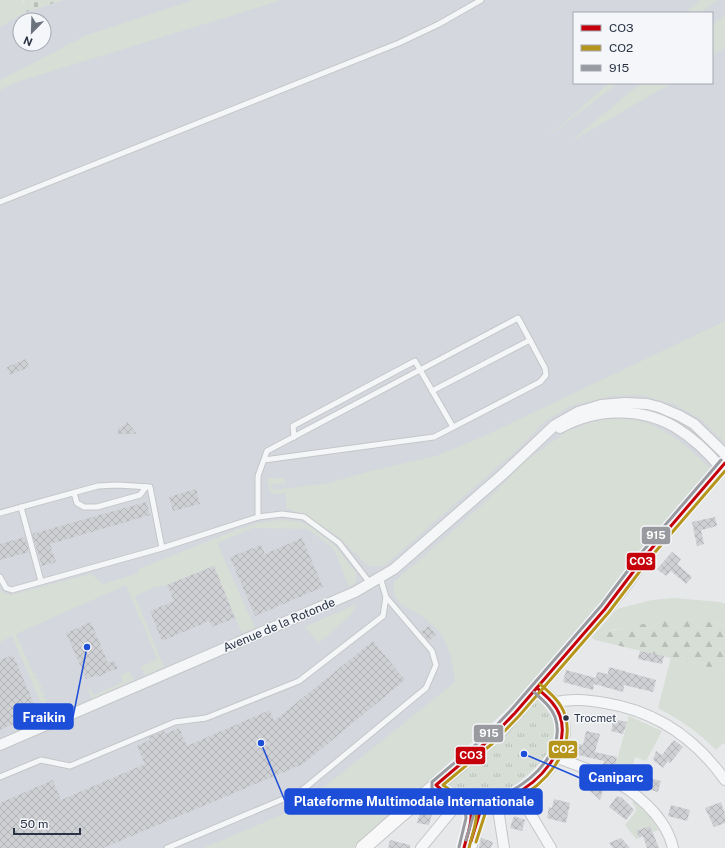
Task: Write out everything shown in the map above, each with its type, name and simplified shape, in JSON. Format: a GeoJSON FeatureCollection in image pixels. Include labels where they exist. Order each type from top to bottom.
{"type":"FeatureCollection","features":[{"type":"Feature","properties":{"kind":"street","name":"Avenue de la Rotonde"},"geometry":{"type":"LineString","coordinates":[[0,745],[355,592],[394,569],[526,453],[555,425],[569,416],[590,408],[611,404],[646,404],[659,407],[680,416],[702,431],[725,454]]}},
{"type":"Feature","properties":{"kind":"street","name":"Avenue de la Rotonde"},"geometry":{"type":"LineString","coordinates":[[526,453],[554,432],[575,421],[606,413],[637,414],[666,423],[684,433],[707,452],[724,470]]}},
{"type":"Feature","properties":{"kind":"street"},"geometry":{"type":"LineString","coordinates":[[363,848],[490,739],[515,713],[605,609],[647,565],[724,470]]}},
{"type":"Feature","properties":{"kind":"street"},"geometry":{"type":"LineString","coordinates":[[469,848],[480,812],[491,803],[518,793],[546,770],[555,757],[561,741],[562,733],[560,718],[553,703],[537,688]]}},
{"type":"Feature","properties":{"kind":"street"},"geometry":{"type":"LineString","coordinates":[[553,703],[569,700],[591,700],[622,706],[649,715],[675,729],[696,746],[715,765],[725,780]]}},
{"type":"Feature","properties":{"kind":"street"},"geometry":{"type":"LineString","coordinates":[[555,757],[605,777],[631,792],[656,816],[667,832],[673,848]]}},
{"type":"Feature","properties":{"kind":"street"},"geometry":{"type":"LineString","coordinates":[[436,785],[449,798],[464,803],[491,803]]}},
{"type":"Feature","properties":{"kind":"street"},"geometry":{"type":"LineString","coordinates":[[518,793],[551,848]]}},
{"type":"Feature","properties":{"kind":"street"},"geometry":{"type":"LineString","coordinates":[[421,848],[464,803]]}},
{"type":"Feature","properties":{"kind":"street"},"geometry":{"type":"LineString","coordinates":[[464,803],[472,811],[464,848]]}},
{"type":"Feature","properties":{"kind":"street"},"geometry":{"type":"LineString","coordinates":[[491,803],[504,848]]}},
{"type":"Feature","properties":{"kind":"lane"},"geometry":{"type":"LineString","coordinates":[[0,202],[399,43],[440,24],[481,0]]}},
{"type":"Feature","properties":{"kind":"lane"},"geometry":{"type":"LineString","coordinates":[[258,517],[258,476],[267,450],[518,318],[545,368],[546,375],[540,382],[434,438],[264,460]]}},
{"type":"Feature","properties":{"kind":"lane"},"geometry":{"type":"LineString","coordinates":[[432,391],[530,340]]}},
{"type":"Feature","properties":{"kind":"lane"},"geometry":{"type":"LineString","coordinates":[[294,436],[293,426],[415,361],[453,428]]}},
{"type":"Feature","properties":{"kind":"lane"},"geometry":{"type":"LineString","coordinates":[[0,513],[98,486],[146,486],[150,487],[162,548]]}},
{"type":"Feature","properties":{"kind":"lane"},"geometry":{"type":"LineString","coordinates":[[74,493],[77,503],[84,507],[97,507],[140,495],[146,486]]}},
{"type":"Feature","properties":{"kind":"lane"},"geometry":{"type":"LineString","coordinates":[[21,507],[40,581]]}},
{"type":"Feature","properties":{"kind":"lane"},"geometry":{"type":"LineString","coordinates":[[0,577],[6,588],[12,590],[162,548],[258,517],[282,514],[304,517],[339,543],[370,583]]}},
{"type":"Feature","properties":{"kind":"lane"},"geometry":{"type":"LineString","coordinates":[[167,848],[300,792],[426,688],[436,666],[432,651],[386,597],[380,577]]}},
{"type":"Feature","properties":{"kind":"lane"},"geometry":{"type":"LineString","coordinates":[[0,777],[41,760],[70,766],[175,722],[206,718],[300,681],[383,616],[386,597]]}},
{"type":"Feature","properties":{"kind":"shaded area"},"geometry":{"type":"Polygon","coordinates":[[[0,0],[22,0],[26,12],[63,0],[725,0],[725,458],[516,700],[462,751],[353,848],[0,848],[0,0]]]}},
{"type":"Feature","properties":{"kind":"green space"},"geometry":{"type":"Polygon","coordinates":[[[0,0],[22,0],[26,12],[12,12],[12,20],[0,27],[0,0]]]}},
{"type":"Feature","properties":{"kind":"green space"},"geometry":{"type":"Polygon","coordinates":[[[23,0],[63,0],[26,12],[23,0]]]}},
{"type":"Feature","properties":{"kind":"green space"},"geometry":{"type":"Polygon","coordinates":[[[194,0],[282,0],[17,82],[0,90],[0,80],[87,35],[194,0]]]}},
{"type":"Feature","properties":{"kind":"green space"},"geometry":{"type":"Polygon","coordinates":[[[700,0],[718,0],[701,12],[686,12],[700,0]]]}},
{"type":"Feature","properties":{"kind":"green space"},"geometry":{"type":"Polygon","coordinates":[[[725,15],[725,47],[713,55],[713,24],[725,15]]]}},
{"type":"Feature","properties":{"kind":"green space"},"geometry":{"type":"Polygon","coordinates":[[[608,84],[617,84],[544,140],[608,84]]]}},
{"type":"Feature","properties":{"kind":"green space"},"geometry":{"type":"Polygon","coordinates":[[[640,84],[670,84],[570,142],[640,84]]]}},
{"type":"Feature","properties":{"kind":"green space"},"geometry":{"type":"Polygon","coordinates":[[[725,321],[725,442],[702,420],[676,405],[642,395],[611,396],[570,406],[544,422],[518,449],[384,566],[368,566],[339,537],[305,515],[286,508],[286,493],[271,494],[267,478],[284,478],[286,483],[271,485],[273,490],[329,483],[370,471],[436,456],[482,437],[725,321]]]}},
{"type":"Feature","properties":{"kind":"green space"},"geometry":{"type":"Polygon","coordinates":[[[603,419],[630,419],[657,427],[687,447],[713,471],[516,700],[462,751],[353,848],[203,848],[298,808],[455,682],[449,653],[443,637],[420,615],[400,603],[395,595],[394,582],[481,506],[526,461],[567,431],[603,419]]]}},
{"type":"Feature","properties":{"kind":"green space"},"geometry":{"type":"Polygon","coordinates":[[[278,520],[295,521],[310,526],[336,547],[356,573],[356,583],[349,586],[334,549],[308,529],[253,528],[217,543],[255,628],[242,633],[213,566],[167,585],[153,588],[135,596],[164,667],[145,675],[141,667],[157,659],[126,585],[16,634],[33,673],[37,674],[35,678],[39,680],[38,684],[42,686],[40,690],[45,693],[43,697],[47,699],[45,704],[57,710],[76,702],[77,704],[47,717],[12,636],[0,642],[0,589],[4,593],[10,595],[91,574],[103,584],[139,573],[138,569],[239,529],[259,523],[278,520]]]}},
{"type":"Feature","properties":{"kind":"green space"},"geometry":{"type":"Polygon","coordinates":[[[674,598],[720,602],[725,604],[725,625],[697,619],[616,629],[592,637],[617,609],[652,600],[674,598]]]}},
{"type":"Feature","properties":{"kind":"green space"},"geometry":{"type":"Polygon","coordinates":[[[354,605],[356,606],[350,616],[319,643],[305,627],[354,605]]]}},
{"type":"Feature","properties":{"kind":"green space"},"geometry":{"type":"Polygon","coordinates":[[[697,619],[725,625],[725,671],[595,640],[592,637],[618,629],[644,624],[697,619]]]}},
{"type":"Feature","properties":{"kind":"green space"},"geometry":{"type":"Polygon","coordinates":[[[671,658],[725,671],[725,745],[723,743],[716,750],[703,737],[688,726],[658,708],[671,658]]]}},
{"type":"Feature","properties":{"kind":"green space"},"geometry":{"type":"Polygon","coordinates":[[[129,672],[134,680],[92,699],[88,690],[90,689],[94,695],[123,682],[121,675],[129,672]]]}},
{"type":"Feature","properties":{"kind":"green space"},"geometry":{"type":"Polygon","coordinates":[[[536,697],[544,702],[553,718],[555,735],[553,743],[547,754],[534,769],[511,788],[496,795],[473,798],[459,795],[450,790],[447,787],[448,784],[536,697]]]}},
{"type":"Feature","properties":{"kind":"green space"},"geometry":{"type":"Polygon","coordinates":[[[629,716],[662,731],[646,761],[635,757],[630,777],[615,768],[629,716]]]}},
{"type":"Feature","properties":{"kind":"green space"},"geometry":{"type":"Polygon","coordinates":[[[634,801],[650,817],[659,830],[653,832],[650,826],[636,831],[639,838],[636,839],[625,825],[637,810],[632,803],[634,801]]]}},
{"type":"Feature","properties":{"kind":"building"},"geometry":{"type":"Polygon","coordinates":[[[26,359],[29,367],[10,375],[7,367],[26,359]]]}},
{"type":"Feature","properties":{"kind":"building"},"geometry":{"type":"Polygon","coordinates":[[[127,422],[137,434],[118,434],[118,427],[122,427],[127,422]]]}},
{"type":"Feature","properties":{"kind":"building"},"geometry":{"type":"Polygon","coordinates":[[[196,489],[200,504],[173,511],[169,497],[196,489]]]}},
{"type":"Feature","properties":{"kind":"building"},"geometry":{"type":"Polygon","coordinates":[[[146,502],[150,515],[50,544],[56,562],[42,566],[32,534],[146,502]]]}},
{"type":"Feature","properties":{"kind":"building"},"geometry":{"type":"Polygon","coordinates":[[[715,517],[717,526],[701,530],[704,544],[697,546],[692,522],[715,517]]]}},
{"type":"Feature","properties":{"kind":"building"},"geometry":{"type":"Polygon","coordinates":[[[25,537],[29,552],[0,560],[0,544],[25,537]]]}},
{"type":"Feature","properties":{"kind":"building"},"geometry":{"type":"Polygon","coordinates":[[[302,538],[323,587],[255,616],[230,557],[261,545],[265,554],[302,538]]]}},
{"type":"Feature","properties":{"kind":"building"},"geometry":{"type":"Polygon","coordinates":[[[672,552],[681,559],[677,564],[692,577],[686,584],[671,571],[666,576],[657,569],[672,552]]]}},
{"type":"Feature","properties":{"kind":"building"},"geometry":{"type":"Polygon","coordinates":[[[214,566],[235,618],[212,627],[209,621],[162,641],[150,611],[174,601],[167,585],[214,566]]]}},
{"type":"Feature","properties":{"kind":"building"},"geometry":{"type":"Polygon","coordinates":[[[91,622],[108,663],[114,661],[118,668],[97,677],[96,675],[86,679],[66,633],[91,622]]]}},
{"type":"Feature","properties":{"kind":"building"},"geometry":{"type":"Polygon","coordinates":[[[429,626],[436,635],[429,641],[421,632],[429,626]]]}},
{"type":"Feature","properties":{"kind":"building"},"geometry":{"type":"Polygon","coordinates":[[[373,641],[405,680],[303,764],[103,848],[0,848],[0,803],[53,780],[61,800],[145,764],[137,746],[150,740],[149,737],[164,731],[165,734],[179,728],[187,746],[270,710],[274,721],[373,641]]]}},
{"type":"Feature","properties":{"kind":"building"},"geometry":{"type":"Polygon","coordinates":[[[640,651],[664,656],[662,664],[638,659],[640,651]]]}},
{"type":"Feature","properties":{"kind":"building"},"geometry":{"type":"Polygon","coordinates":[[[13,655],[38,713],[0,730],[0,660],[13,655]]]}},
{"type":"Feature","properties":{"kind":"building"},"geometry":{"type":"Polygon","coordinates":[[[609,667],[656,680],[653,692],[624,685],[623,692],[594,684],[593,690],[563,682],[566,670],[596,678],[597,672],[608,674],[609,667]]]}},
{"type":"Feature","properties":{"kind":"building"},"geometry":{"type":"Polygon","coordinates":[[[618,720],[627,722],[623,734],[611,731],[613,722],[617,723],[618,720]]]}},
{"type":"Feature","properties":{"kind":"building"},"geometry":{"type":"Polygon","coordinates":[[[586,731],[600,734],[595,752],[617,757],[615,767],[603,765],[604,761],[574,754],[575,750],[571,749],[573,742],[583,745],[586,731]]]}},
{"type":"Feature","properties":{"kind":"building"},"geometry":{"type":"Polygon","coordinates":[[[674,740],[683,747],[670,763],[668,761],[663,768],[653,760],[656,751],[662,755],[674,740]]]}},
{"type":"Feature","properties":{"kind":"building"},"geometry":{"type":"Polygon","coordinates":[[[637,774],[661,781],[658,792],[639,787],[640,782],[635,781],[637,774]]]}},
{"type":"Feature","properties":{"kind":"building"},"geometry":{"type":"Polygon","coordinates":[[[590,784],[604,787],[600,800],[589,790],[590,784]]]}},
{"type":"Feature","properties":{"kind":"building"},"geometry":{"type":"Polygon","coordinates":[[[617,796],[620,798],[621,797],[634,810],[626,820],[609,807],[617,796]]]}},
{"type":"Feature","properties":{"kind":"building"},"geometry":{"type":"Polygon","coordinates":[[[554,799],[570,803],[566,823],[547,818],[549,807],[552,808],[554,799]]]}},
{"type":"Feature","properties":{"kind":"building"},"geometry":{"type":"Polygon","coordinates":[[[721,802],[725,814],[725,823],[714,827],[705,808],[721,802]]]}},
{"type":"Feature","properties":{"kind":"building"},"geometry":{"type":"Polygon","coordinates":[[[671,805],[690,810],[687,821],[668,816],[671,805]]]}},
{"type":"Feature","properties":{"kind":"building"},"geometry":{"type":"Polygon","coordinates":[[[420,812],[432,814],[429,825],[417,823],[420,812]]]}},
{"type":"Feature","properties":{"kind":"building"},"geometry":{"type":"Polygon","coordinates":[[[514,816],[525,820],[522,831],[510,828],[514,816]]]}},
{"type":"Feature","properties":{"kind":"building"},"geometry":{"type":"Polygon","coordinates":[[[650,826],[659,848],[647,848],[643,836],[639,838],[636,831],[650,826]]]}},
{"type":"Feature","properties":{"kind":"building"},"geometry":{"type":"Polygon","coordinates":[[[481,838],[493,842],[491,848],[479,848],[481,838]]]}},
{"type":"Feature","properties":{"kind":"building"},"geometry":{"type":"Polygon","coordinates":[[[621,838],[630,848],[613,848],[609,843],[621,838]]]}},
{"type":"Feature","properties":{"kind":"building"},"geometry":{"type":"Polygon","coordinates":[[[390,840],[410,845],[410,848],[388,848],[390,840]]]}},
{"type":"Feature","properties":{"kind":"transit line","name":"915"},"geometry":{"type":"LineString","coordinates":[[459,847],[466,818],[465,808],[447,801],[432,788],[432,782],[487,735],[511,710],[601,606],[642,552],[721,460]]}},
{"type":"Feature","properties":{"kind":"transit line","name":"CO3"},"geometry":{"type":"LineString","coordinates":[[464,848],[471,820],[471,809],[469,804],[451,798],[436,785],[490,739],[515,713],[605,609],[646,555],[725,463]]}},
{"type":"Feature","properties":{"kind":"transit line","name":"CO2"},"geometry":{"type":"LineString","coordinates":[[469,848],[476,817],[475,805],[472,800],[457,795],[443,785],[493,743],[519,716],[609,612],[650,558],[725,471]]}},
{"type":"Feature","properties":{"kind":"transit line","name":"CO2"},"geometry":{"type":"LineString","coordinates":[[476,842],[488,808],[508,803],[536,786],[555,766],[562,754],[566,742],[567,728],[565,715],[558,702],[540,684]]}},
{"type":"Feature","properties":{"kind":"transit line","name":"CO3"},"geometry":{"type":"LineString","coordinates":[[471,841],[480,812],[485,804],[505,799],[532,783],[542,774],[557,752],[561,741],[562,728],[560,716],[553,704],[537,688]]}},
{"type":"Feature","properties":{"kind":"transit line","name":"915"},"geometry":{"type":"LineString","coordinates":[[466,840],[475,810],[481,801],[507,793],[530,778],[546,761],[552,751],[556,740],[557,729],[555,717],[549,706],[534,692]]}},
{"type":"Feature","properties":{"kind":"place","name":"Fraikin"},"geometry":{"type":"Point","coordinates":[87,647]}},
{"type":"Feature","properties":{"kind":"place","name":"Trocmet"},"geometry":{"type":"Point","coordinates":[566,718]}},
{"type":"Feature","properties":{"kind":"place","name":"Plateforme Multimodale Internationale"},"geometry":{"type":"Point","coordinates":[261,743]}},
{"type":"Feature","properties":{"kind":"place","name":"Caniparc"},"geometry":{"type":"Point","coordinates":[524,754]}}]}
